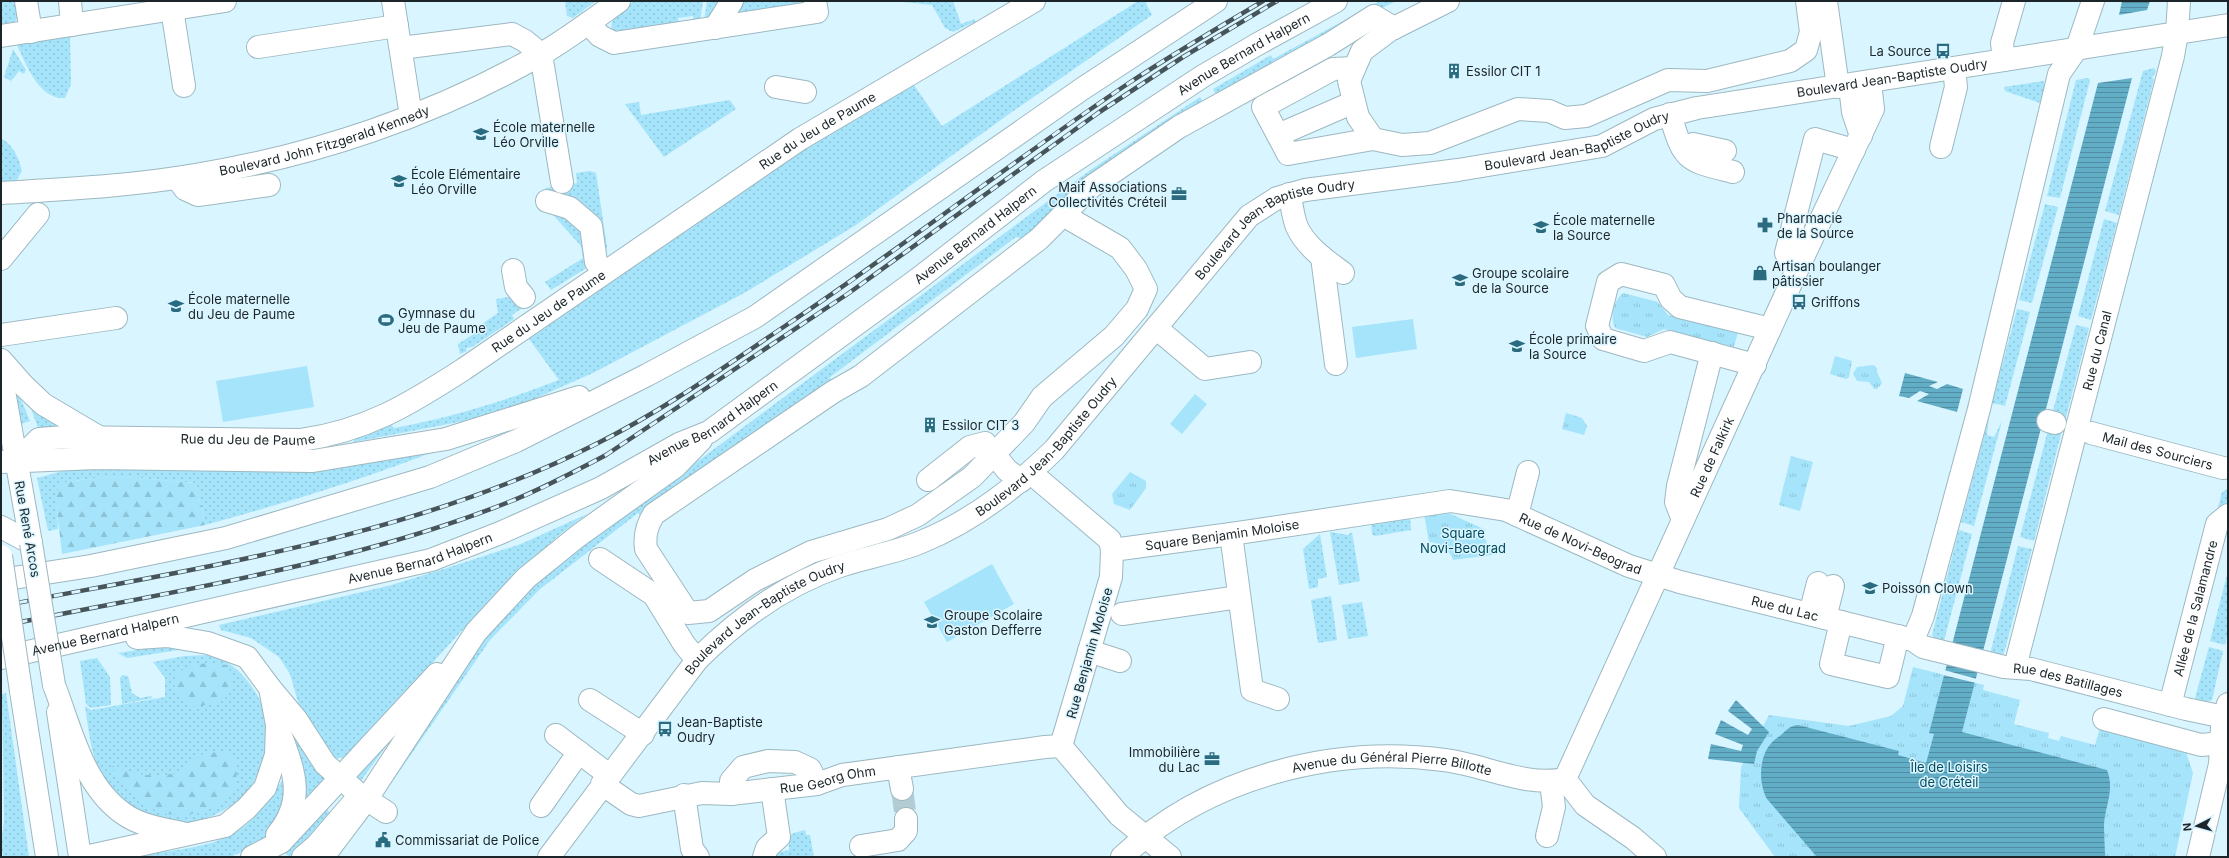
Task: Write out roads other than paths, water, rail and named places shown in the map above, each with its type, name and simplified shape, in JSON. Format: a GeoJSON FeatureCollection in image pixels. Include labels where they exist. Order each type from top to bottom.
{"type":"FeatureCollection","features":[{"type":"Feature","properties":{"kind":"main road"},"geometry":{"type":"LineString","coordinates":[[26,1],[31,32]]}},
{"type":"Feature","properties":{"kind":"main road"},"geometry":{"type":"LineString","coordinates":[[70,1],[72,25]]}},
{"type":"Feature","properties":{"kind":"main road"},"geometry":{"type":"LineString","coordinates":[[1,36],[72,25],[114,10],[159,8],[225,1]]}},
{"type":"Feature","properties":{"kind":"main road"},"geometry":{"type":"LineString","coordinates":[[393,1],[411,116]]}},
{"type":"Feature","properties":{"kind":"main road","name":"Boulevard John Fitzgerald Kennedy"},"geometry":{"type":"LineString","coordinates":[[1,193],[126,184],[177,178],[278,159],[344,140],[411,116],[508,72],[541,54],[588,24],[619,1]]}},
{"type":"Feature","properties":{"kind":"main road"},"geometry":{"type":"LineString","coordinates":[[715,28],[732,1]]}},
{"type":"Feature","properties":{"kind":"main road"},"geometry":{"type":"LineString","coordinates":[[588,24],[600,36],[614,43],[816,12],[815,1]]}},
{"type":"Feature","properties":{"kind":"main road","name":"Rue du Jeu de Paume"},"geometry":{"type":"LineString","coordinates":[[9,462],[39,439],[65,437],[301,440],[331,436],[383,418],[421,397],[800,140],[1034,1]]}},
{"type":"Feature","properties":{"kind":"main road"},"geometry":{"type":"LineString","coordinates":[[1,580],[91,566],[226,538],[355,501],[430,477],[516,441],[647,375],[755,317],[1075,93],[1216,1]]}},
{"type":"Feature","properties":{"kind":"main road","name":"Avenue Bernard Halpern"},"geometry":{"type":"LineString","coordinates":[[1,658],[78,642],[431,560],[500,533],[601,488],[679,444],[709,432],[918,279],[1044,181],[1203,76],[1336,1]]}},
{"type":"Feature","properties":{"kind":"main road"},"geometry":{"type":"LineString","coordinates":[[1373,139],[1358,117],[1349,80],[1362,51],[1394,28],[1448,1]]}},
{"type":"Feature","properties":{"kind":"main road"},"geometry":{"type":"LineString","coordinates":[[1354,68],[1333,69],[1263,107],[1288,154],[1373,139],[1402,145],[1430,143],[1518,109],[1550,111],[1565,118],[1586,116],[1668,80],[1707,82],[1790,61],[1806,50],[1811,32],[1807,1]]}},
{"type":"Feature","properties":{"kind":"main road"},"geometry":{"type":"LineString","coordinates":[[1797,270],[1786,253],[1815,139],[1857,143],[1853,112],[1853,85],[1826,1]]}},
{"type":"Feature","properties":{"kind":"main road"},"geometry":{"type":"LineString","coordinates":[[2004,60],[2002,43],[2014,1]]}},
{"type":"Feature","properties":{"kind":"main road"},"geometry":{"type":"LineString","coordinates":[[1826,585],[1825,618],[1831,664],[1888,677],[1905,638],[1923,616],[1979,408],[2058,82],[2063,68],[2077,48],[2093,1]]}},
{"type":"Feature","properties":{"kind":"main road","name":"Rue du Canal"},"geometry":{"type":"LineString","coordinates":[[2014,667],[2169,70],[2177,33],[2178,1]]}},
{"type":"Feature","properties":{"kind":"main road"},"geometry":{"type":"LineString","coordinates":[[159,8],[184,86]]}},
{"type":"Feature","properties":{"kind":"main road"},"geometry":{"type":"LineString","coordinates":[[1063,215],[1120,248],[1136,268],[1146,289],[1137,309],[1114,336],[1042,397],[1024,423],[972,477],[918,515],[888,529],[811,552],[754,580],[709,611],[688,613],[646,549],[645,538],[648,523],[654,514],[833,392],[862,376],[1021,254],[1039,239],[1063,215],[1091,188],[1179,127],[1328,45],[1374,16],[1394,28]]}},
{"type":"Feature","properties":{"kind":"main road","name":"Boulevard Jean-Baptiste Oudry"},"geometry":{"type":"LineString","coordinates":[[548,857],[606,779],[643,734],[697,660],[739,621],[788,588],[842,565],[921,542],[948,530],[981,510],[1026,477],[1054,450],[1248,216],[1270,202],[1290,194],[1602,146],[1654,119],[1697,108],[1853,85],[2228,25]]}},
{"type":"Feature","properties":{"kind":"main road"},"geometry":{"type":"LineString","coordinates":[[258,47],[397,26]]}},
{"type":"Feature","properties":{"kind":"main road"},"geometry":{"type":"LineString","coordinates":[[400,48],[512,34],[526,41],[541,54],[562,182]]}},
{"type":"Feature","properties":{"kind":"main road"},"geometry":{"type":"LineString","coordinates":[[1328,45],[1376,41]]}},
{"type":"Feature","properties":{"kind":"main road"},"geometry":{"type":"LineString","coordinates":[[1941,147],[1956,87],[1964,67],[1986,70],[2045,61],[2063,68]]}},
{"type":"Feature","properties":{"kind":"main road"},"geometry":{"type":"LineString","coordinates":[[1690,81],[1694,90],[1697,108]]}},
{"type":"Feature","properties":{"kind":"main road"},"geometry":{"type":"LineString","coordinates":[[776,87],[804,92]]}},
{"type":"Feature","properties":{"kind":"main road"},"geometry":{"type":"LineString","coordinates":[[1278,135],[1354,102]]}},
{"type":"Feature","properties":{"kind":"main road"},"geometry":{"type":"LineString","coordinates":[[1670,114],[1686,155],[1696,163],[1733,172]]}},
{"type":"Feature","properties":{"kind":"main road","name":"Rue de Falkirk"},"geometry":{"type":"LineString","coordinates":[[1558,781],[1683,520],[1755,365],[1797,270],[1857,143]]}},
{"type":"Feature","properties":{"kind":"main road"},"geometry":{"type":"LineString","coordinates":[[1682,147],[1693,144],[1725,151]]}},
{"type":"Feature","properties":{"kind":"main road"},"geometry":{"type":"LineString","coordinates":[[177,178],[185,189],[198,195],[269,185]]}},
{"type":"Feature","properties":{"kind":"main road"},"geometry":{"type":"LineString","coordinates":[[1290,194],[1297,227],[1322,257],[1344,273]]}},
{"type":"Feature","properties":{"kind":"main road"},"geometry":{"type":"LineString","coordinates":[[547,201],[570,208],[591,226],[596,262],[605,272]]}},
{"type":"Feature","properties":{"kind":"main road"},"geometry":{"type":"LineString","coordinates":[[1,259],[38,214]]}},
{"type":"Feature","properties":{"kind":"main road"},"geometry":{"type":"LineString","coordinates":[[1322,257],[1336,364]]}},
{"type":"Feature","properties":{"kind":"main road"},"geometry":{"type":"LineString","coordinates":[[513,270],[516,287],[524,297]]}},
{"type":"Feature","properties":{"kind":"main road"},"geometry":{"type":"LineString","coordinates":[[1755,365],[1670,342],[1644,351],[1603,339],[1596,326],[1608,282],[1621,274],[1664,285],[1671,299],[1680,307],[1770,329]]}},
{"type":"Feature","properties":{"kind":"main road"},"geometry":{"type":"LineString","coordinates":[[1,335],[108,324]]}},
{"type":"Feature","properties":{"kind":"main road"},"geometry":{"type":"LineString","coordinates":[[1156,328],[1205,369],[1250,362]]}},
{"type":"Feature","properties":{"kind":"main road"},"geometry":{"type":"LineString","coordinates":[[1683,520],[1676,502],[1678,486],[1712,353]]}},
{"type":"Feature","properties":{"kind":"main road"},"geometry":{"type":"LineString","coordinates":[[1,360],[42,404],[100,438]]}},
{"type":"Feature","properties":{"kind":"main road","name":"Rue René Arcos"},"geometry":{"type":"LineString","coordinates":[[1,374],[9,462],[31,543],[54,685]]}},
{"type":"Feature","properties":{"kind":"main road"},"geometry":{"type":"LineString","coordinates":[[1,441],[9,462],[45,462],[96,458],[313,460],[446,439],[647,375]]}},
{"type":"Feature","properties":{"kind":"main road"},"geometry":{"type":"LineString","coordinates":[[258,853],[281,842],[330,791],[340,777],[526,578],[578,536],[676,466],[709,432]]}},
{"type":"Feature","properties":{"kind":"main road","name":"Mail des Sourciers"},"geometry":{"type":"LineString","coordinates":[[2092,433],[2223,468]]}},
{"type":"Feature","properties":{"kind":"main road"},"geometry":{"type":"LineString","coordinates":[[928,480],[970,447],[985,443],[995,453]]}},
{"type":"Feature","properties":{"kind":"main road","name":"Rue Benjamin Moloise"},"geometry":{"type":"LineString","coordinates":[[995,453],[1006,470],[1026,477],[1110,540],[1112,550],[1111,577],[1061,746]]}},
{"type":"Feature","properties":{"kind":"main road"},"geometry":{"type":"LineString","coordinates":[[1512,512],[1528,472]]}},
{"type":"Feature","properties":{"kind":"main road","name":"Square Benjamin Moloise"},"geometry":{"type":"LineString","coordinates":[[1120,549],[1450,501],[1512,512]]}},
{"type":"Feature","properties":{"kind":"main road","name":"Rue de Novi-Beograd"},"geometry":{"type":"LineString","coordinates":[[1512,512],[1629,566],[1657,575]]}},
{"type":"Feature","properties":{"kind":"main road","name":"Allée de la Salamandre"},"geometry":{"type":"LineString","coordinates":[[2170,705],[2217,524],[2228,515]]}},
{"type":"Feature","properties":{"kind":"main road"},"geometry":{"type":"LineString","coordinates":[[1,527],[31,543]]}},
{"type":"Feature","properties":{"kind":"main road"},"geometry":{"type":"LineString","coordinates":[[1231,534],[1252,690],[1278,699]]}},
{"type":"Feature","properties":{"kind":"main road"},"geometry":{"type":"LineString","coordinates":[[1,556],[47,857]]}},
{"type":"Feature","properties":{"kind":"main road"},"geometry":{"type":"LineString","coordinates":[[600,559],[654,596],[684,644],[697,660]]}},
{"type":"Feature","properties":{"kind":"main road","name":"Rue du Lac"},"geometry":{"type":"LineString","coordinates":[[1657,575],[1905,638]]}},
{"type":"Feature","properties":{"kind":"main road"},"geometry":{"type":"LineString","coordinates":[[1122,614],[1239,597]]}},
{"type":"Feature","properties":{"kind":"main road"},"geometry":{"type":"LineString","coordinates":[[323,857],[476,632]]}},
{"type":"Feature","properties":{"kind":"main road"},"geometry":{"type":"LineString","coordinates":[[78,642],[166,636],[208,643],[247,657],[296,719],[325,764],[363,797],[386,812]]}},
{"type":"Feature","properties":{"kind":"main road","name":"Rue des Batillages"},"geometry":{"type":"LineString","coordinates":[[1905,638],[1923,647],[1985,662],[2030,669],[2170,705],[2226,709]]}},
{"type":"Feature","properties":{"kind":"main road"},"geometry":{"type":"LineString","coordinates":[[1089,651],[1120,661]]}},
{"type":"Feature","properties":{"kind":"main road"},"geometry":{"type":"LineString","coordinates":[[54,685],[84,763],[98,790],[125,815],[152,827],[191,835]]}},
{"type":"Feature","properties":{"kind":"main road"},"geometry":{"type":"LineString","coordinates":[[54,685],[80,857]]}},
{"type":"Feature","properties":{"kind":"main road"},"geometry":{"type":"LineString","coordinates":[[258,853],[288,821],[295,799],[294,772],[277,726],[270,688]]}},
{"type":"Feature","properties":{"kind":"main road"},"geometry":{"type":"LineString","coordinates":[[590,700],[643,734]]}},
{"type":"Feature","properties":{"kind":"main road"},"geometry":{"type":"LineString","coordinates":[[2198,857],[2220,764],[2222,727],[2226,709]]}},
{"type":"Feature","properties":{"kind":"main road"},"geometry":{"type":"LineString","coordinates":[[2104,720],[2201,745],[2222,743]]}},
{"type":"Feature","properties":{"kind":"main road"},"geometry":{"type":"LineString","coordinates":[[85,857],[191,835],[225,826],[247,808],[264,788],[276,755],[277,726]]}},
{"type":"Feature","properties":{"kind":"main road","name":"Rue Georg Ohm"},"geometry":{"type":"LineString","coordinates":[[556,735],[579,752],[631,804],[639,806],[684,795],[702,793],[731,794],[817,784],[842,775],[1061,746]]}},
{"type":"Feature","properties":{"kind":"main road"},"geometry":{"type":"LineString","coordinates":[[1061,746],[1119,815],[1170,857]]}},
{"type":"Feature","properties":{"kind":"main road"},"geometry":{"type":"LineString","coordinates":[[541,806],[579,752]]}},
{"type":"Feature","properties":{"kind":"main road","name":"Avenue du Général Pierre Billotte"},"geometry":{"type":"LineString","coordinates":[[1122,857],[1144,837],[1192,805],[1244,783],[1303,766],[1360,757],[1407,757],[1444,760],[1475,766],[1528,780],[1558,781]]}},
{"type":"Feature","properties":{"kind":"main road"},"geometry":{"type":"LineString","coordinates":[[731,794],[731,781],[743,767],[768,761],[795,762],[810,768],[817,784]]}},
{"type":"Feature","properties":{"kind":"main road"},"geometry":{"type":"LineString","coordinates":[[898,768],[902,789]]}},
{"type":"Feature","properties":{"kind":"main road"},"geometry":{"type":"LineString","coordinates":[[1547,836],[1558,781]]}},
{"type":"Feature","properties":{"kind":"main road"},"geometry":{"type":"LineString","coordinates":[[1558,781],[1585,805],[1633,838],[1655,857]]}},
{"type":"Feature","properties":{"kind":"main road"},"geometry":{"type":"LineString","coordinates":[[764,857],[767,848],[779,836],[772,789]]}},
{"type":"Feature","properties":{"kind":"main road"},"geometry":{"type":"LineString","coordinates":[[684,795],[692,849],[698,857]]}},
{"type":"Feature","properties":{"kind":"main road"},"geometry":{"type":"LineString","coordinates":[[303,857],[363,797]]}},
{"type":"Feature","properties":{"kind":"main road"},"geometry":{"type":"LineString","coordinates":[[861,846],[898,840],[906,832],[906,819]]}},
{"type":"Feature","properties":{"kind":"tunnel"},"geometry":{"type":"LineString","coordinates":[[902,789],[906,819]]}},
{"type":"Feature","properties":{"kind":"railway"},"geometry":{"type":"LineString","coordinates":[[1,606],[229,562],[306,545],[381,526],[455,503],[527,475],[598,443],[646,417],[716,372],[872,266],[1042,143],[1129,83],[1263,1]]}},
{"type":"Feature","properties":{"kind":"railway"},"geometry":{"type":"LineString","coordinates":[[1,626],[258,575],[322,560],[448,524],[534,492],[606,455],[849,293],[1098,113],[1183,57],[1277,1]]}},
{"type":"Feature","properties":{"kind":"place","name":"La Source"},"geometry":{"type":"Point","coordinates":[1943,51]}},
{"type":"Feature","properties":{"kind":"place","name":"Essilor CIT 1"},"geometry":{"type":"Point","coordinates":[1454,71]}},
{"type":"Feature","properties":{"kind":"place","name":"École maternelle Léo Orville"},"geometry":{"type":"Point","coordinates":[481,134]}},
{"type":"Feature","properties":{"kind":"place","name":"École Elémentaire Léo Orville"},"geometry":{"type":"Point","coordinates":[399,181]}},
{"type":"Feature","properties":{"kind":"place","name":"Maif Associations Collectivités Créteil"},"geometry":{"type":"Point","coordinates":[1179,194]}},
{"type":"Feature","properties":{"kind":"place","name":"Pharmacie de la Source"},"geometry":{"type":"Point","coordinates":[1765,225]}},
{"type":"Feature","properties":{"kind":"place","name":"École maternelle la Source"},"geometry":{"type":"Point","coordinates":[1541,227]}},
{"type":"Feature","properties":{"kind":"place","name":"Artisan boulanger pâtissier"},"geometry":{"type":"Point","coordinates":[1760,273]}},
{"type":"Feature","properties":{"kind":"place","name":"Groupe scolaire de la Source"},"geometry":{"type":"Point","coordinates":[1460,280]}},
{"type":"Feature","properties":{"kind":"place","name":"Griffons"},"geometry":{"type":"Point","coordinates":[1799,302]}},
{"type":"Feature","properties":{"kind":"place","name":"École maternelle du Jeu de Paume"},"geometry":{"type":"Point","coordinates":[176,306]}},
{"type":"Feature","properties":{"kind":"place","name":"Gymnase du Jeu de Paume"},"geometry":{"type":"Point","coordinates":[386,320]}},
{"type":"Feature","properties":{"kind":"place","name":"École primaire la Source"},"geometry":{"type":"Point","coordinates":[1517,346]}},
{"type":"Feature","properties":{"kind":"place","name":"Essilor CIT 3"},"geometry":{"type":"Point","coordinates":[930,425]}},
{"type":"Feature","properties":{"kind":"place","name":"Poisson Clown"},"geometry":{"type":"Point","coordinates":[1870,588]}},
{"type":"Feature","properties":{"kind":"place","name":"Groupe Scolaire Gaston Defferre"},"geometry":{"type":"Point","coordinates":[932,622]}},
{"type":"Feature","properties":{"kind":"place","name":"Jean-Baptiste Oudry"},"geometry":{"type":"Point","coordinates":[665,729]}},
{"type":"Feature","properties":{"kind":"place","name":"Immobilière du Lac"},"geometry":{"type":"Point","coordinates":[1212,759]}},
{"type":"Feature","properties":{"kind":"place","name":"Commissariat de Police"},"geometry":{"type":"Point","coordinates":[383,840]}},
{"type":"Feature","properties":{"kind":"park label","name":"Square Novi-Beograd"},"geometry":{"type":"Point","coordinates":[1463,540]}},
{"type":"Feature","properties":{"kind":"park label","name":"Île de Loisirs de Créteil"},"geometry":{"type":"Point","coordinates":[1949,774]}}]}
